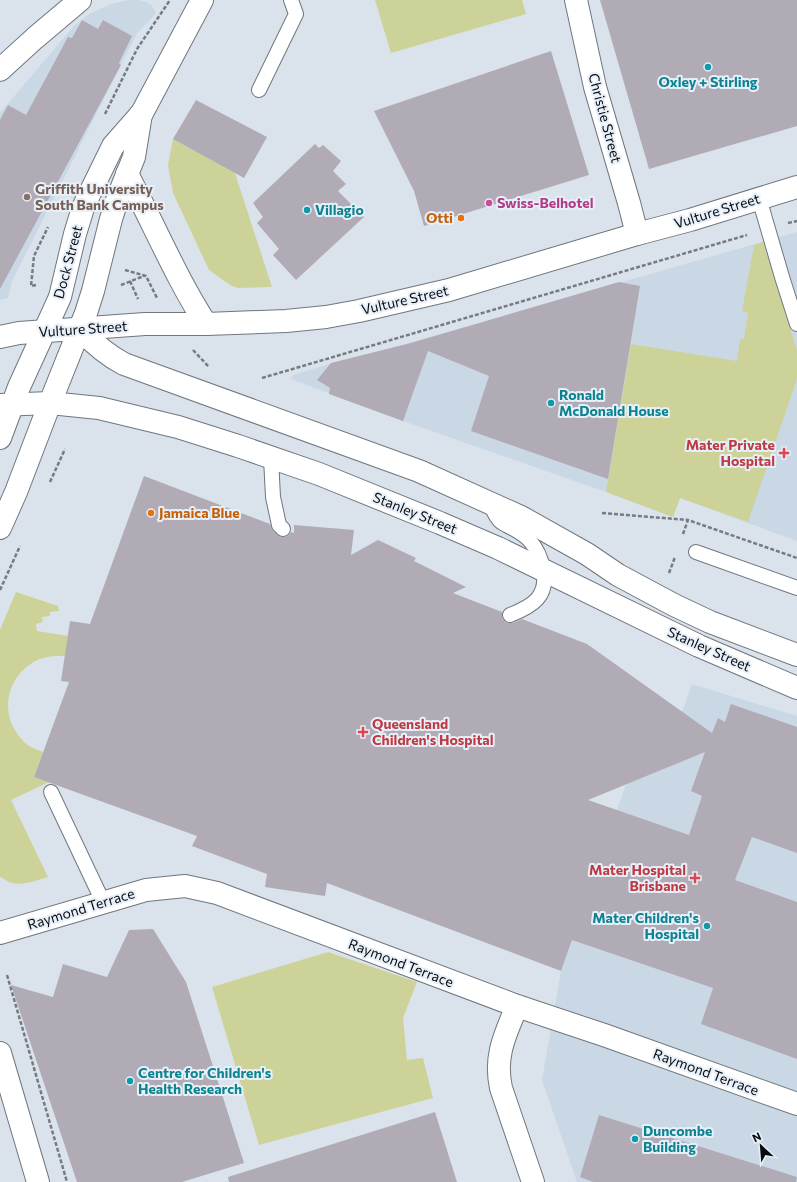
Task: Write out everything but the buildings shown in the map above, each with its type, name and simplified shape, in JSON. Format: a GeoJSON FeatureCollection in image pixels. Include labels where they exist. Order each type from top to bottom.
{"type":"FeatureCollection","features":[{"type":"Feature","properties":{"kind":"main road"},"geometry":{"type":"LineString","coordinates":[[0,70],[80,0]]}},
{"type":"Feature","properties":{"kind":"main road","name":"Dock Street"},"geometry":{"type":"LineString","coordinates":[[0,438],[6,404],[19,387],[64,286],[75,234],[83,208],[113,146],[142,113],[200,1]]}},
{"type":"Feature","properties":{"kind":"main road","name":"Christie Street"},"geometry":{"type":"LineString","coordinates":[[577,4],[596,87],[637,234]]}},
{"type":"Feature","properties":{"kind":"main road","name":"Dock Street"},"geometry":{"type":"LineString","coordinates":[[0,528],[16,492],[86,313],[93,291],[110,219],[134,157],[142,113]]}},
{"type":"Feature","properties":{"kind":"main road"},"geometry":{"type":"LineString","coordinates":[[127,174],[185,291],[206,324]]}},
{"type":"Feature","properties":{"kind":"main road","name":"Vulture Street"},"geometry":{"type":"LineString","coordinates":[[0,337],[19,333],[145,324],[206,324],[286,321],[326,317],[380,307],[449,290],[637,234],[690,220],[797,187]]}},
{"type":"Feature","properties":{"kind":"main road","name":"Stanley Street"},"geometry":{"type":"LineString","coordinates":[[80,329],[98,346],[116,360],[124,364],[419,471],[489,502],[546,530],[618,575],[674,605],[710,622],[797,655]]}},
{"type":"Feature","properties":{"kind":"main road","name":"Stanley Street"},"geometry":{"type":"LineString","coordinates":[[6,404],[50,403],[99,408],[128,414],[178,427],[319,474],[498,548],[699,646],[797,688]]}},
{"type":"Feature","properties":{"kind":"main road","name":"Raymond Terrace"},"geometry":{"type":"LineString","coordinates":[[0,933],[146,890],[185,886],[217,893],[517,1006],[604,1035],[797,1104]]}},
{"type":"Feature","properties":{"kind":"main road"},"geometry":{"type":"LineString","coordinates":[[517,1006],[501,1047],[499,1072],[501,1088],[533,1182]]}},
{"type":"Feature","properties":{"kind":"main road"},"geometry":{"type":"LineString","coordinates":[[0,1053],[38,1182]]}},
{"type":"Feature","properties":{"kind":"lane"},"geometry":{"type":"LineString","coordinates":[[259,90],[296,14],[291,0]]}},
{"type":"Feature","properties":{"kind":"lane"},"geometry":{"type":"LineString","coordinates":[[759,198],[797,324]]}},
{"type":"Feature","properties":{"kind":"lane"},"geometry":{"type":"LineString","coordinates":[[271,458],[273,497],[279,525],[283,529]]}},
{"type":"Feature","properties":{"kind":"lane"},"geometry":{"type":"LineString","coordinates":[[489,502],[500,522],[521,533],[535,546],[541,558],[544,571],[542,593],[532,604],[510,615]]}},
{"type":"Feature","properties":{"kind":"lane"},"geometry":{"type":"LineString","coordinates":[[696,552],[797,588]]}},
{"type":"Feature","properties":{"kind":"lane"},"geometry":{"type":"LineString","coordinates":[[51,792],[103,902]]}},
{"type":"Feature","properties":{"kind":"path"},"geometry":{"type":"LineString","coordinates":[[148,34],[170,0]]}},
{"type":"Feature","properties":{"kind":"path"},"geometry":{"type":"LineString","coordinates":[[262,378],[797,220]]}},
{"type":"Feature","properties":{"kind":"path"},"geometry":{"type":"LineString","coordinates":[[124,270],[146,276],[158,299]]}},
{"type":"Feature","properties":{"kind":"path"},"geometry":{"type":"LineString","coordinates":[[119,286],[153,273]]}},
{"type":"Feature","properties":{"kind":"path"},"geometry":{"type":"LineString","coordinates":[[130,281],[138,300]]}},
{"type":"Feature","properties":{"kind":"path"},"geometry":{"type":"LineString","coordinates":[[602,513],[688,520]]}},
{"type":"Feature","properties":{"kind":"path"},"geometry":{"type":"LineString","coordinates":[[7,974],[67,1182]]}},
{"type":"Feature","properties":{"kind":"shaded area","name":"Griffith University South Bank Campus"},"geometry":{"type":"Polygon","coordinates":[[[129,0],[146,2],[152,6],[156,12],[137,33],[12,281],[8,298],[0,300],[0,113],[73,27],[89,14],[111,4],[129,0]]]}},
{"type":"Feature","properties":{"kind":"shaded area"},"geometry":{"type":"Polygon","coordinates":[[[797,232],[797,541],[680,498],[673,517],[403,421],[291,379],[293,375],[329,364],[398,346],[797,232]]]}},
{"type":"Feature","properties":{"kind":"shaded area","name":"Mater Hospital Brisbane"},"geometry":{"type":"Polygon","coordinates":[[[692,684],[797,716],[797,1182],[577,1182],[542,1080],[561,971],[626,784],[661,770],[692,684]]]}},
{"type":"Feature","properties":{"kind":"green space"},"geometry":{"type":"Polygon","coordinates":[[[375,0],[522,0],[526,14],[391,53],[375,0]]]}},
{"type":"Feature","properties":{"kind":"green space"},"geometry":{"type":"Polygon","coordinates":[[[173,139],[235,173],[272,287],[238,288],[230,285],[209,270],[173,193],[168,165],[173,139]]]}},
{"type":"Feature","properties":{"kind":"green space"},"geometry":{"type":"Polygon","coordinates":[[[763,242],[797,350],[797,379],[748,522],[680,498],[673,517],[606,492],[631,344],[737,361],[740,339],[744,339],[748,313],[742,311],[754,245],[763,242]]]}},
{"type":"Feature","properties":{"kind":"green space"},"geometry":{"type":"Polygon","coordinates":[[[16,592],[58,606],[59,611],[50,612],[50,616],[42,617],[43,622],[36,624],[37,631],[68,636],[65,656],[52,656],[40,659],[24,669],[13,683],[8,700],[10,718],[16,732],[29,746],[43,752],[34,777],[49,782],[11,800],[48,877],[19,884],[9,882],[0,877],[0,630],[16,592]]]}},
{"type":"Feature","properties":{"kind":"green space"},"geometry":{"type":"Polygon","coordinates":[[[328,952],[417,982],[403,1018],[407,1060],[423,1058],[433,1098],[259,1145],[212,987],[328,952]]]}},
{"type":"Feature","properties":{"kind":"place","name":"Oxley + Stirling"},"geometry":{"type":"Point","coordinates":[708,67]}},
{"type":"Feature","properties":{"kind":"place","name":"Griffith University South Bank Campus"},"geometry":{"type":"Point","coordinates":[27,197]}},
{"type":"Feature","properties":{"kind":"place","name":"Swiss-Belhotel"},"geometry":{"type":"Point","coordinates":[489,203]}},
{"type":"Feature","properties":{"kind":"place","name":"Villagio"},"geometry":{"type":"Point","coordinates":[307,210]}},
{"type":"Feature","properties":{"kind":"place","name":"Otti"},"geometry":{"type":"Point","coordinates":[461,218]}},
{"type":"Feature","properties":{"kind":"place","name":"Ronald McDonald House"},"geometry":{"type":"Point","coordinates":[551,403]}},
{"type":"Feature","properties":{"kind":"place","name":"Mater Private Hospital"},"geometry":{"type":"Point","coordinates":[784,453]}},
{"type":"Feature","properties":{"kind":"place","name":"Jamaica Blue"},"geometry":{"type":"Point","coordinates":[151,513]}},
{"type":"Feature","properties":{"kind":"place","name":"Queensland Children's Hospital"},"geometry":{"type":"Point","coordinates":[363,732]}},
{"type":"Feature","properties":{"kind":"place","name":"Mater Hospital Brisbane"},"geometry":{"type":"Point","coordinates":[695,878]}},
{"type":"Feature","properties":{"kind":"place","name":"Mater Children's Hospital"},"geometry":{"type":"Point","coordinates":[707,926]}},
{"type":"Feature","properties":{"kind":"place","name":"Centre for Children's Health Research"},"geometry":{"type":"Point","coordinates":[130,1081]}},
{"type":"Feature","properties":{"kind":"place","name":"Duncombe Building"},"geometry":{"type":"Point","coordinates":[635,1139]}}]}
